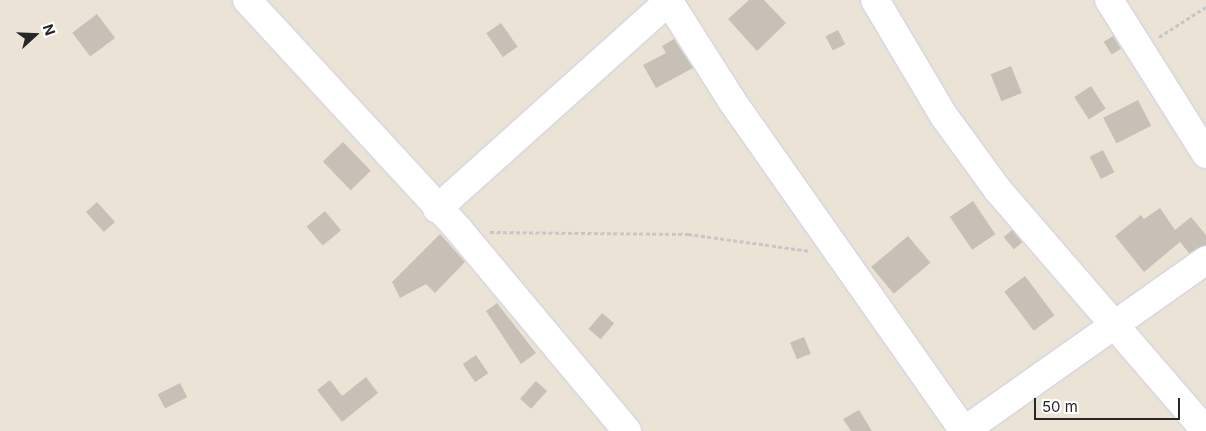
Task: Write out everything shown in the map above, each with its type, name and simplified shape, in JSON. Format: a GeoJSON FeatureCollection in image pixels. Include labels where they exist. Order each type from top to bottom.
{"type":"FeatureCollection","features":[{"type":"Feature","properties":{"kind":"street"},"geometry":{"type":"LineString","coordinates":[[247,0],[437,209],[459,230],[627,431]]}},
{"type":"Feature","properties":{"kind":"street"},"geometry":{"type":"LineString","coordinates":[[437,209],[669,0],[732,101],[964,431],[1114,328],[1206,260]]}},
{"type":"Feature","properties":{"kind":"street"},"geometry":{"type":"LineString","coordinates":[[875,0],[944,116],[997,189],[1114,328],[1206,431]]}},
{"type":"Feature","properties":{"kind":"street"},"geometry":{"type":"LineString","coordinates":[[1109,0],[1206,154]]}},
{"type":"Feature","properties":{"kind":"path"},"geometry":{"type":"LineString","coordinates":[[1140,50],[1206,7]]}},
{"type":"Feature","properties":{"kind":"path"},"geometry":{"type":"LineString","coordinates":[[459,230],[558,235],[688,234],[842,256]]}},
{"type":"Feature","properties":{"kind":"building"},"geometry":{"type":"Polygon","coordinates":[[[749,0],[764,0],[786,23],[757,51],[728,19],[749,0]]]}},
{"type":"Feature","properties":{"kind":"building"},"geometry":{"type":"Polygon","coordinates":[[[97,14],[115,38],[90,57],[72,33],[97,14]]]}},
{"type":"Feature","properties":{"kind":"building"},"geometry":{"type":"Polygon","coordinates":[[[501,23],[518,47],[503,57],[486,33],[501,23]]]}},
{"type":"Feature","properties":{"kind":"building"},"geometry":{"type":"Polygon","coordinates":[[[838,30],[845,44],[833,51],[826,36],[838,30]]]}},
{"type":"Feature","properties":{"kind":"building"},"geometry":{"type":"Polygon","coordinates":[[[1113,36],[1121,49],[1112,55],[1104,42],[1113,36]]]}},
{"type":"Feature","properties":{"kind":"building"},"geometry":{"type":"Polygon","coordinates":[[[674,39],[693,68],[656,88],[643,65],[666,53],[662,46],[674,39]]]}},
{"type":"Feature","properties":{"kind":"building"},"geometry":{"type":"Polygon","coordinates":[[[1011,66],[1022,93],[1001,101],[991,74],[1011,66]]]}},
{"type":"Feature","properties":{"kind":"building"},"geometry":{"type":"Polygon","coordinates":[[[1091,86],[1106,109],[1089,120],[1074,97],[1091,86]]]}},
{"type":"Feature","properties":{"kind":"building"},"geometry":{"type":"Polygon","coordinates":[[[1138,100],[1151,126],[1116,144],[1103,118],[1138,100]]]}},
{"type":"Feature","properties":{"kind":"building"},"geometry":{"type":"Polygon","coordinates":[[[343,142],[371,171],[351,190],[323,161],[343,142]]]}},
{"type":"Feature","properties":{"kind":"building"},"geometry":{"type":"Polygon","coordinates":[[[1103,150],[1114,172],[1101,179],[1090,157],[1103,150]]]}},
{"type":"Feature","properties":{"kind":"building"},"geometry":{"type":"Polygon","coordinates":[[[973,201],[995,234],[972,250],[950,217],[973,201]]]}},
{"type":"Feature","properties":{"kind":"building"},"geometry":{"type":"Polygon","coordinates":[[[97,202],[115,222],[104,232],[86,212],[97,202]]]}},
{"type":"Feature","properties":{"kind":"building"},"geometry":{"type":"Polygon","coordinates":[[[1160,208],[1175,230],[1191,217],[1206,235],[1206,245],[1189,253],[1180,242],[1144,272],[1115,236],[1141,215],[1144,219],[1160,208]]]}},
{"type":"Feature","properties":{"kind":"building"},"geometry":{"type":"Polygon","coordinates":[[[325,211],[341,230],[323,246],[307,226],[325,211]]]}},
{"type":"Feature","properties":{"kind":"building"},"geometry":{"type":"Polygon","coordinates":[[[1012,230],[1022,242],[1014,249],[1004,237],[1012,230]]]}},
{"type":"Feature","properties":{"kind":"building"},"geometry":{"type":"Polygon","coordinates":[[[440,234],[465,262],[435,293],[426,284],[400,298],[392,282],[440,234]]]}},
{"type":"Feature","properties":{"kind":"building"},"geometry":{"type":"Polygon","coordinates":[[[908,236],[930,263],[894,294],[871,267],[908,236]]]}},
{"type":"Feature","properties":{"kind":"building"},"geometry":{"type":"Polygon","coordinates":[[[1025,276],[1054,315],[1034,331],[1004,292],[1025,276]]]}},
{"type":"Feature","properties":{"kind":"building"},"geometry":{"type":"Polygon","coordinates":[[[497,303],[536,353],[521,364],[486,311],[497,303]]]}},
{"type":"Feature","properties":{"kind":"building"},"geometry":{"type":"Polygon","coordinates":[[[602,313],[614,323],[601,339],[589,329],[602,313]]]}},
{"type":"Feature","properties":{"kind":"building"},"geometry":{"type":"Polygon","coordinates":[[[804,337],[811,354],[797,359],[790,343],[804,337]]]}},
{"type":"Feature","properties":{"kind":"building"},"geometry":{"type":"Polygon","coordinates":[[[476,355],[488,373],[475,382],[463,364],[476,355]]]}},
{"type":"Feature","properties":{"kind":"building"},"geometry":{"type":"Polygon","coordinates":[[[366,377],[378,393],[342,422],[317,390],[330,380],[342,396],[366,377]]]}},
{"type":"Feature","properties":{"kind":"building"},"geometry":{"type":"Polygon","coordinates":[[[536,381],[547,391],[531,409],[520,399],[536,381]]]}},
{"type":"Feature","properties":{"kind":"building"},"geometry":{"type":"Polygon","coordinates":[[[180,383],[187,397],[165,409],[158,394],[180,383]]]}},
{"type":"Feature","properties":{"kind":"building"},"geometry":{"type":"Polygon","coordinates":[[[859,410],[872,431],[851,431],[843,419],[859,410]]]}}]}
